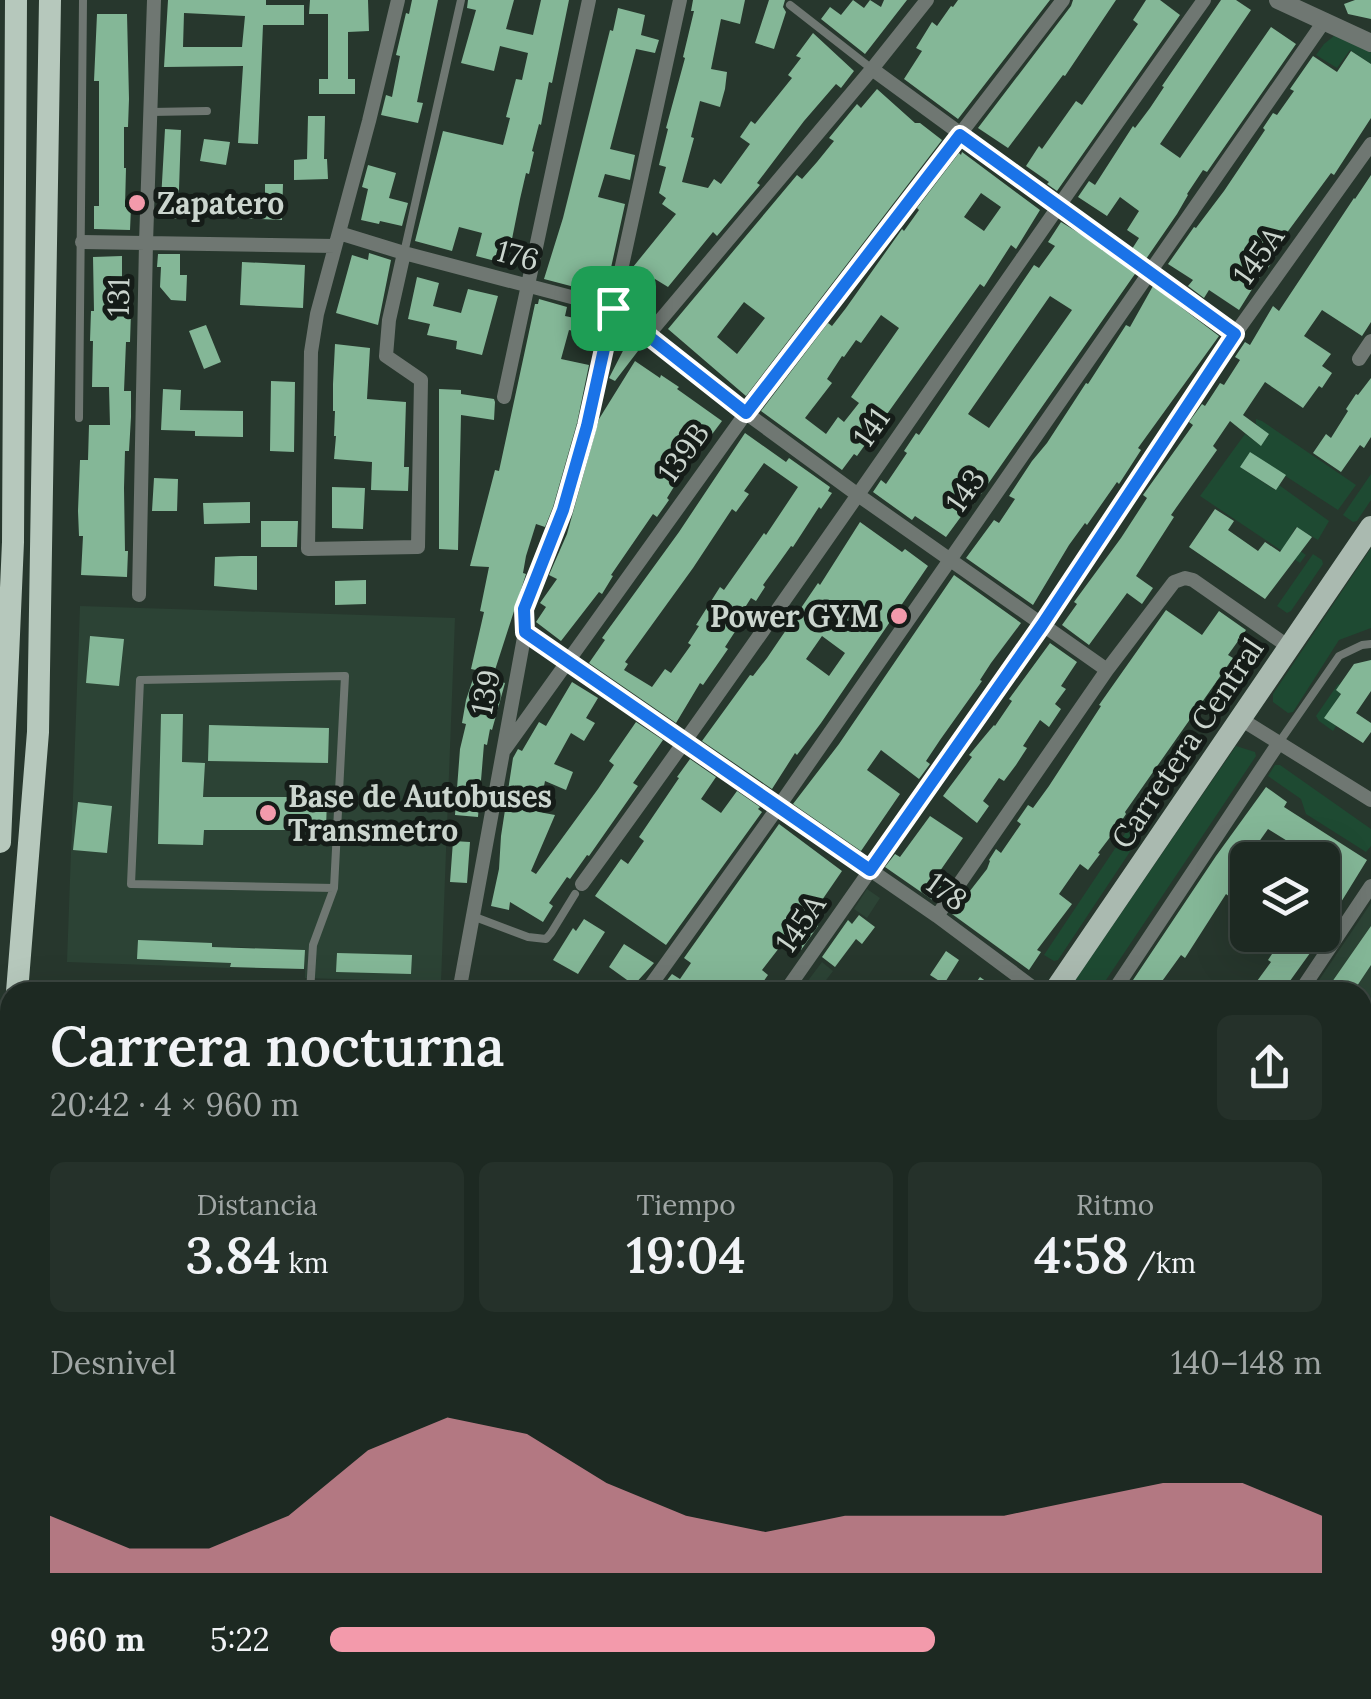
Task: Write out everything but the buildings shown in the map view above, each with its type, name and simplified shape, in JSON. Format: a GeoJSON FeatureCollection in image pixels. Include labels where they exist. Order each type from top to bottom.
{"type":"FeatureCollection","features":[{"type":"Feature","properties":{"kind":"highway"},"geometry":{"type":"LineString","coordinates":[[0,842],[13,542],[16,0]]}},
{"type":"Feature","properties":{"kind":"highway"},"geometry":{"type":"LineString","coordinates":[[18,982],[38,732],[50,0]]}},
{"type":"Feature","properties":{"kind":"main road","name":"Carretera Central"},"geometry":{"type":"LineString","coordinates":[[1061,982],[1371,527]]}},
{"type":"Feature","properties":{"kind":"street","name":"131"},"geometry":{"type":"LineString","coordinates":[[139,594],[154,0]]}},
{"type":"Feature","properties":{"kind":"street"},"geometry":{"type":"LineString","coordinates":[[398,0],[317,314],[312,352],[308,549],[418,547],[421,380],[386,356],[389,320],[404,253]]}},
{"type":"Feature","properties":{"kind":"street"},"geometry":{"type":"LineString","coordinates":[[504,397],[589,0]]}},
{"type":"Feature","properties":{"kind":"street","name":"139"},"geometry":{"type":"LineString","coordinates":[[462,982],[525,632],[524,609],[563,510],[587,426],[680,0]]}},
{"type":"Feature","properties":{"kind":"street"},"geometry":{"type":"LineString","coordinates":[[647,336],[928,0]]}},
{"type":"Feature","properties":{"kind":"street","name":"139B"},"geometry":{"type":"LineString","coordinates":[[502,753],[746,413],[1064,0]]}},
{"type":"Feature","properties":{"kind":"street","name":"141"},"geometry":{"type":"LineString","coordinates":[[578,889],[686,742],[1204,0]]}},
{"type":"Feature","properties":{"kind":"street"},"geometry":{"type":"LineString","coordinates":[[1278,0],[1371,43]]}},
{"type":"Feature","properties":{"kind":"street","name":"143"},"geometry":{"type":"LineString","coordinates":[[653,982],[1324,20]]}},
{"type":"Feature","properties":{"kind":"street"},"geometry":{"type":"LineString","coordinates":[[872,70],[1058,205]]}},
{"type":"Feature","properties":{"kind":"street","name":"145A"},"geometry":{"type":"LineString","coordinates":[[791,982],[1042,625],[1235,334],[1371,144]]}},
{"type":"Feature","properties":{"kind":"street","name":"176"},"geometry":{"type":"LineString","coordinates":[[82,242],[337,239],[613,308],[746,413],[1107,670]]}},
{"type":"Feature","properties":{"kind":"street"},"geometry":{"type":"LineString","coordinates":[[1150,272],[1235,334]]}},
{"type":"Feature","properties":{"kind":"street"},"geometry":{"type":"LineString","coordinates":[[1365,363],[1371,341]]}},
{"type":"Feature","properties":{"kind":"street"},"geometry":{"type":"LineString","coordinates":[[937,916],[1107,670],[1174,582],[1193,580],[1289,647]]}},
{"type":"Feature","properties":{"kind":"street","name":"178"},"geometry":{"type":"LineString","coordinates":[[525,632],[937,916],[1025,982]]}},
{"type":"Feature","properties":{"kind":"street"},"geometry":{"type":"LineString","coordinates":[[1240,718],[1371,800]]}},
{"type":"Feature","properties":{"kind":"street"},"geometry":{"type":"LineString","coordinates":[[1120,982],[1278,744]]}},
{"type":"Feature","properties":{"kind":"street"},"geometry":{"type":"LineString","coordinates":[[1307,982],[1371,886]]}},
{"type":"Feature","properties":{"kind":"lane"},"geometry":{"type":"LineString","coordinates":[[79,418],[83,0]]}},
{"type":"Feature","properties":{"kind":"lane"},"geometry":{"type":"LineString","coordinates":[[404,253],[461,0]]}},
{"type":"Feature","properties":{"kind":"lane"},"geometry":{"type":"LineString","coordinates":[[790,5],[872,70]]}},
{"type":"Feature","properties":{"kind":"lane"},"geometry":{"type":"LineString","coordinates":[[151,112],[206,110]]}},
{"type":"Feature","properties":{"kind":"lane"},"geometry":{"type":"LineString","coordinates":[[1118,249],[1150,272]]}},
{"type":"Feature","properties":{"kind":"lane"},"geometry":{"type":"LineString","coordinates":[[1278,744],[1339,656],[1371,644]]}},
{"type":"Feature","properties":{"kind":"lane"},"geometry":{"type":"LineString","coordinates":[[311,982],[313,945],[334,888],[346,676],[140,680],[131,884],[334,888]]}},
{"type":"Feature","properties":{"kind":"lane"},"geometry":{"type":"LineString","coordinates":[[475,917],[528,937],[546,939],[578,889]]}},
{"type":"Feature","properties":{"kind":"path"},"geometry":{"type":"LineString","coordinates":[[1058,205],[1118,249]]}},
{"type":"Feature","properties":{"kind":"shaded area"},"geometry":{"type":"Polygon","coordinates":[[[80,606],[455,618],[441,982],[305,978],[305,950],[231,947],[230,968],[67,962],[80,606]]]}},
{"type":"Feature","properties":{"kind":"shaded area"},"geometry":{"type":"Polygon","coordinates":[[[867,889],[880,898],[867,918],[854,909],[867,889]]]}},
{"type":"Feature","properties":{"kind":"shaded area"},"geometry":{"type":"Polygon","coordinates":[[[1371,903],[1371,982],[1318,982],[1371,903]]]}},
{"type":"Feature","properties":{"kind":"shaded area"},"geometry":{"type":"Polygon","coordinates":[[[822,962],[833,971],[825,982],[807,982],[822,962]]]}},
{"type":"Feature","properties":{"kind":"green space"},"geometry":{"type":"Polygon","coordinates":[[[1334,36],[1371,48],[1371,64],[1350,50],[1337,68],[1316,55],[1334,36]]]}},
{"type":"Feature","properties":{"kind":"green space"},"geometry":{"type":"Polygon","coordinates":[[[1256,419],[1356,485],[1338,510],[1250,453],[1241,468],[1275,490],[1279,485],[1329,521],[1318,540],[1296,527],[1287,542],[1306,555],[1300,563],[1200,496],[1245,434],[1260,445],[1269,435],[1256,424],[1256,419]]]}},
{"type":"Feature","properties":{"kind":"green space"},"geometry":{"type":"Polygon","coordinates":[[[1371,474],[1371,500],[1353,522],[1343,515],[1371,474]]]}},
{"type":"Feature","properties":{"kind":"green space"},"geometry":{"type":"Polygon","coordinates":[[[1371,548],[1371,628],[1339,640],[1293,712],[1288,713],[1273,702],[1273,694],[1371,548]]]}},
{"type":"Feature","properties":{"kind":"green space"},"geometry":{"type":"Polygon","coordinates":[[[1313,554],[1323,564],[1287,613],[1277,606],[1313,554]]]}},
{"type":"Feature","properties":{"kind":"green space"},"geometry":{"type":"Polygon","coordinates":[[[1338,684],[1336,690],[1341,693],[1325,718],[1336,726],[1333,731],[1316,716],[1338,684]]]}},
{"type":"Feature","properties":{"kind":"green space"},"geometry":{"type":"Polygon","coordinates":[[[1236,746],[1255,752],[1256,756],[1105,982],[1074,982],[1236,746]]]}},
{"type":"Feature","properties":{"kind":"green space"},"geometry":{"type":"Polygon","coordinates":[[[1275,765],[1371,829],[1371,846],[1366,852],[1306,814],[1301,799],[1268,776],[1275,765]]]}},
{"type":"Feature","properties":{"kind":"green space"},"geometry":{"type":"Polygon","coordinates":[[[1144,805],[1153,817],[1058,960],[1044,955],[1144,805]]]}},
{"type":"Feature","properties":{"kind":"place","name":"Zapatero"},"geometry":{"type":"Point","coordinates":[137,203]}},
{"type":"Feature","properties":{"kind":"place","name":"Power GYM"},"geometry":{"type":"Point","coordinates":[899,616]}},
{"type":"Feature","properties":{"kind":"place","name":"Base de Autobuses Transmetro"},"geometry":{"type":"Point","coordinates":[268,813]}},
{"type":"Feature","properties":{"kind":"route"},"geometry":{"type":"LineString","coordinates":[[960,135],[1235,334],[1042,625],[870,870],[525,632],[524,609],[563,510],[587,426],[613,308],[746,413],[960,135]]}}]}
